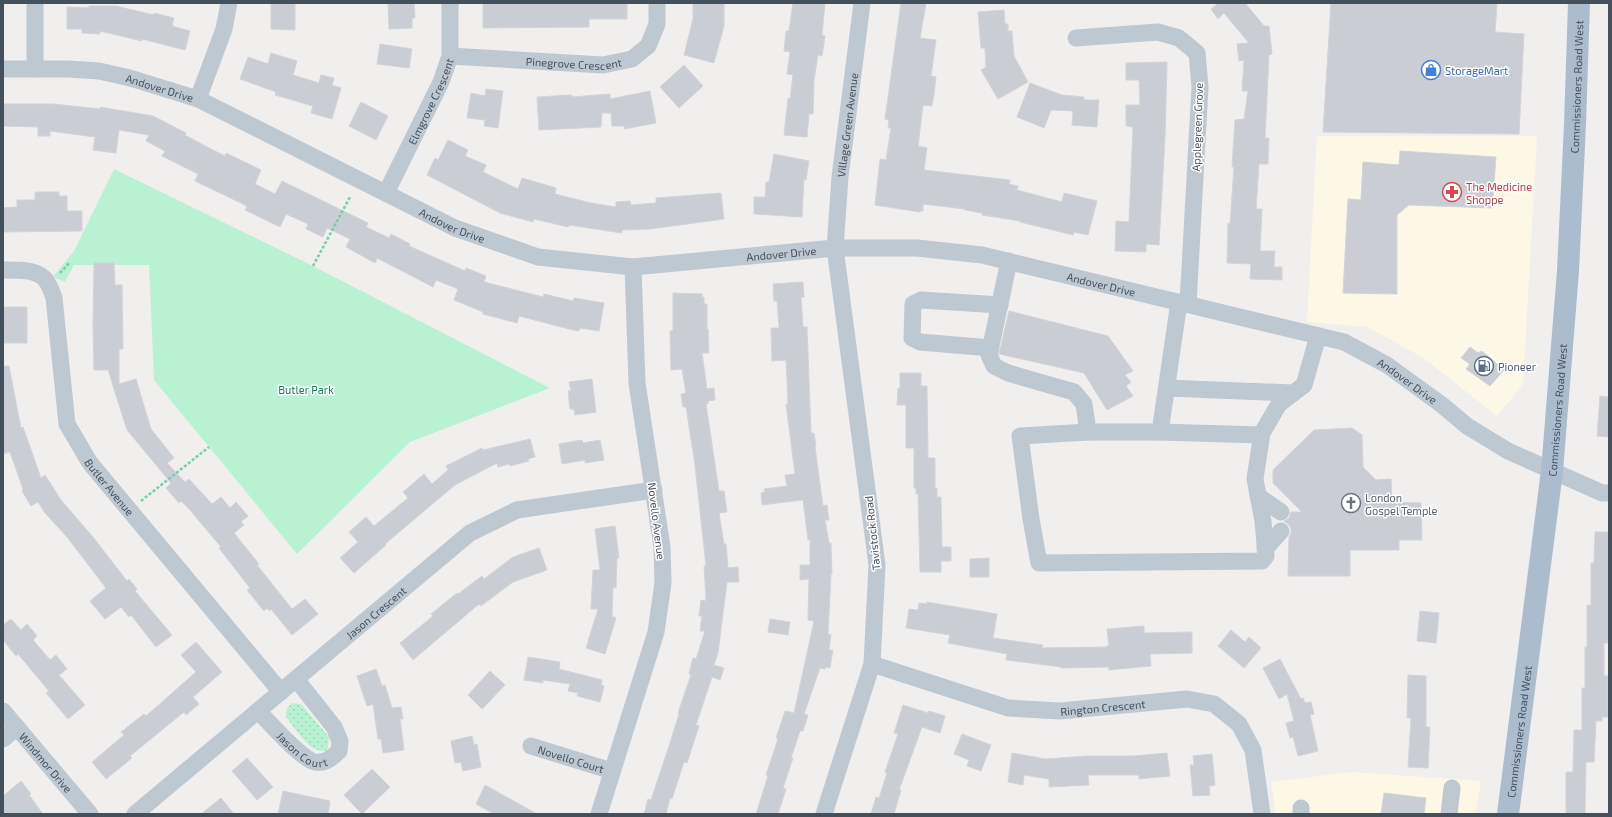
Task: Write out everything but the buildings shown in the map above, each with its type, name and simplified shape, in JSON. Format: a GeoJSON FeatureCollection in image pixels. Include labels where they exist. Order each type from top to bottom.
{"type":"FeatureCollection","features":[{"type":"Feature","properties":{"kind":"main road","name":"Commissioners Road West"},"geometry":{"type":"LineString","coordinates":[[1508,814],[1552,471],[1568,271],[1579,3]]}},
{"type":"Feature","properties":{"kind":"street"},"geometry":{"type":"LineString","coordinates":[[35,3],[35,69]]}},
{"type":"Feature","properties":{"kind":"street"},"geometry":{"type":"LineString","coordinates":[[198,99],[224,29],[229,3]]}},
{"type":"Feature","properties":{"kind":"street","name":"Elmgrove Crescent"},"geometry":{"type":"LineString","coordinates":[[386,193],[441,82],[450,56],[450,3]]}},
{"type":"Feature","properties":{"kind":"street","name":"Pinegrove Crescent"},"geometry":{"type":"LineString","coordinates":[[450,56],[603,65],[632,59],[648,46],[657,24],[657,3]]}},
{"type":"Feature","properties":{"kind":"street","name":"Village Green Avenue"},"geometry":{"type":"LineString","coordinates":[[835,248],[840,177],[862,3]]}},
{"type":"Feature","properties":{"kind":"street","name":"Applegreen Grove"},"geometry":{"type":"LineString","coordinates":[[1076,38],[1158,32],[1179,38],[1197,54],[1200,87],[1184,303],[1160,432]]}},
{"type":"Feature","properties":{"kind":"street","name":"Andover Drive"},"geometry":{"type":"LineString","coordinates":[[3,69],[99,71],[130,78],[198,99],[455,228],[538,257],[633,267],[835,248],[917,248],[982,254],[1344,342],[1386,365],[1442,405],[1467,426],[1508,451],[1602,493],[1609,493]]}},
{"type":"Feature","properties":{"kind":"street","name":"Tavistock Road"},"geometry":{"type":"LineString","coordinates":[[824,814],[872,664],[877,564],[835,248]]}},
{"type":"Feature","properties":{"kind":"street"},"geometry":{"type":"LineString","coordinates":[[1009,261],[989,355],[994,366],[1008,374],[1074,392],[1084,404],[1088,432]]}},
{"type":"Feature","properties":{"kind":"street","name":"Novello Avenue"},"geometry":{"type":"LineString","coordinates":[[599,814],[656,632],[663,583],[662,547],[637,383],[633,267]]}},
{"type":"Feature","properties":{"kind":"street","name":"Butler Avenue"},"geometry":{"type":"LineString","coordinates":[[3,270],[29,271],[44,278],[54,298],[67,424],[90,463],[281,692]]}},
{"type":"Feature","properties":{"kind":"street"},"geometry":{"type":"LineString","coordinates":[[991,348],[920,342],[912,338],[913,304],[921,300],[1000,305]]}},
{"type":"Feature","properties":{"kind":"street"},"geometry":{"type":"LineString","coordinates":[[1261,435],[1160,432],[1088,432],[1020,436],[1030,512],[1039,563],[1262,561],[1266,556],[1263,522],[1255,478],[1261,435],[1279,404],[1304,385],[1318,336]]}},
{"type":"Feature","properties":{"kind":"street"},"geometry":{"type":"LineString","coordinates":[[1167,388],[1293,393]]}},
{"type":"Feature","properties":{"kind":"street","name":"Jason Crescent"},"geometry":{"type":"LineString","coordinates":[[135,814],[470,534],[517,510],[654,490]]}},
{"type":"Feature","properties":{"kind":"street"},"geometry":{"type":"LineString","coordinates":[[1258,496],[1281,512]]}},
{"type":"Feature","properties":{"kind":"street"},"geometry":{"type":"LineString","coordinates":[[1265,549],[1281,531]]}},
{"type":"Feature","properties":{"kind":"street","name":"Rington Crescent"},"geometry":{"type":"LineString","coordinates":[[872,664],[1008,708],[1060,711],[1187,700],[1214,704],[1239,724],[1254,750],[1262,814]]}},
{"type":"Feature","properties":{"kind":"street","name":"Jason Court"},"geometry":{"type":"LineString","coordinates":[[258,711],[303,756],[316,762],[330,760],[339,751],[340,740],[334,727],[296,679]]}},
{"type":"Feature","properties":{"kind":"street","name":"Windmor Drive"},"geometry":{"type":"LineString","coordinates":[[3,710],[90,814]]}},
{"type":"Feature","properties":{"kind":"street"},"geometry":{"type":"LineString","coordinates":[[3,739],[17,728]]}},
{"type":"Feature","properties":{"kind":"street","name":"Novello Court"},"geometry":{"type":"LineString","coordinates":[[531,746],[612,771]]}},
{"type":"Feature","properties":{"kind":"street"},"geometry":{"type":"LineString","coordinates":[[1449,814],[1452,788]]}},
{"type":"Feature","properties":{"kind":"path"},"geometry":{"type":"LineString","coordinates":[[313,266],[350,197]]}},
{"type":"Feature","properties":{"kind":"path"},"geometry":{"type":"LineString","coordinates":[[129,510],[209,447]]}},
{"type":"Feature","properties":{"kind":"shaded area"},"geometry":{"type":"Polygon","coordinates":[[[1317,136],[1537,136],[1523,384],[1497,416],[1425,359],[1368,327],[1307,322],[1317,136]]]}},
{"type":"Feature","properties":{"kind":"shaded area"},"geometry":{"type":"Polygon","coordinates":[[[1352,772],[1481,781],[1475,814],[1276,814],[1271,782],[1352,772]]]}},
{"type":"Feature","properties":{"kind":"green space","name":"Butler Park"},"geometry":{"type":"Polygon","coordinates":[[[114,169],[313,266],[550,388],[410,442],[297,554],[154,380],[149,265],[74,265],[65,282],[53,277],[74,251],[114,169]]]}},
{"type":"Feature","properties":{"kind":"green space"},"geometry":{"type":"Polygon","coordinates":[[[293,703],[301,704],[329,737],[328,748],[325,751],[313,748],[308,744],[286,717],[287,708],[293,703]]]}},
{"type":"Feature","properties":{"kind":"place","name":"StorageMart"},"geometry":{"type":"Point","coordinates":[1431,70]}},
{"type":"Feature","properties":{"kind":"place","name":"The Medicine Shoppe"},"geometry":{"type":"Point","coordinates":[1452,192]}},
{"type":"Feature","properties":{"kind":"place","name":"Pioneer"},"geometry":{"type":"Point","coordinates":[1484,366]}},
{"type":"Feature","properties":{"kind":"place","name":"London Gospel Temple"},"geometry":{"type":"Point","coordinates":[1351,503]}}]}
